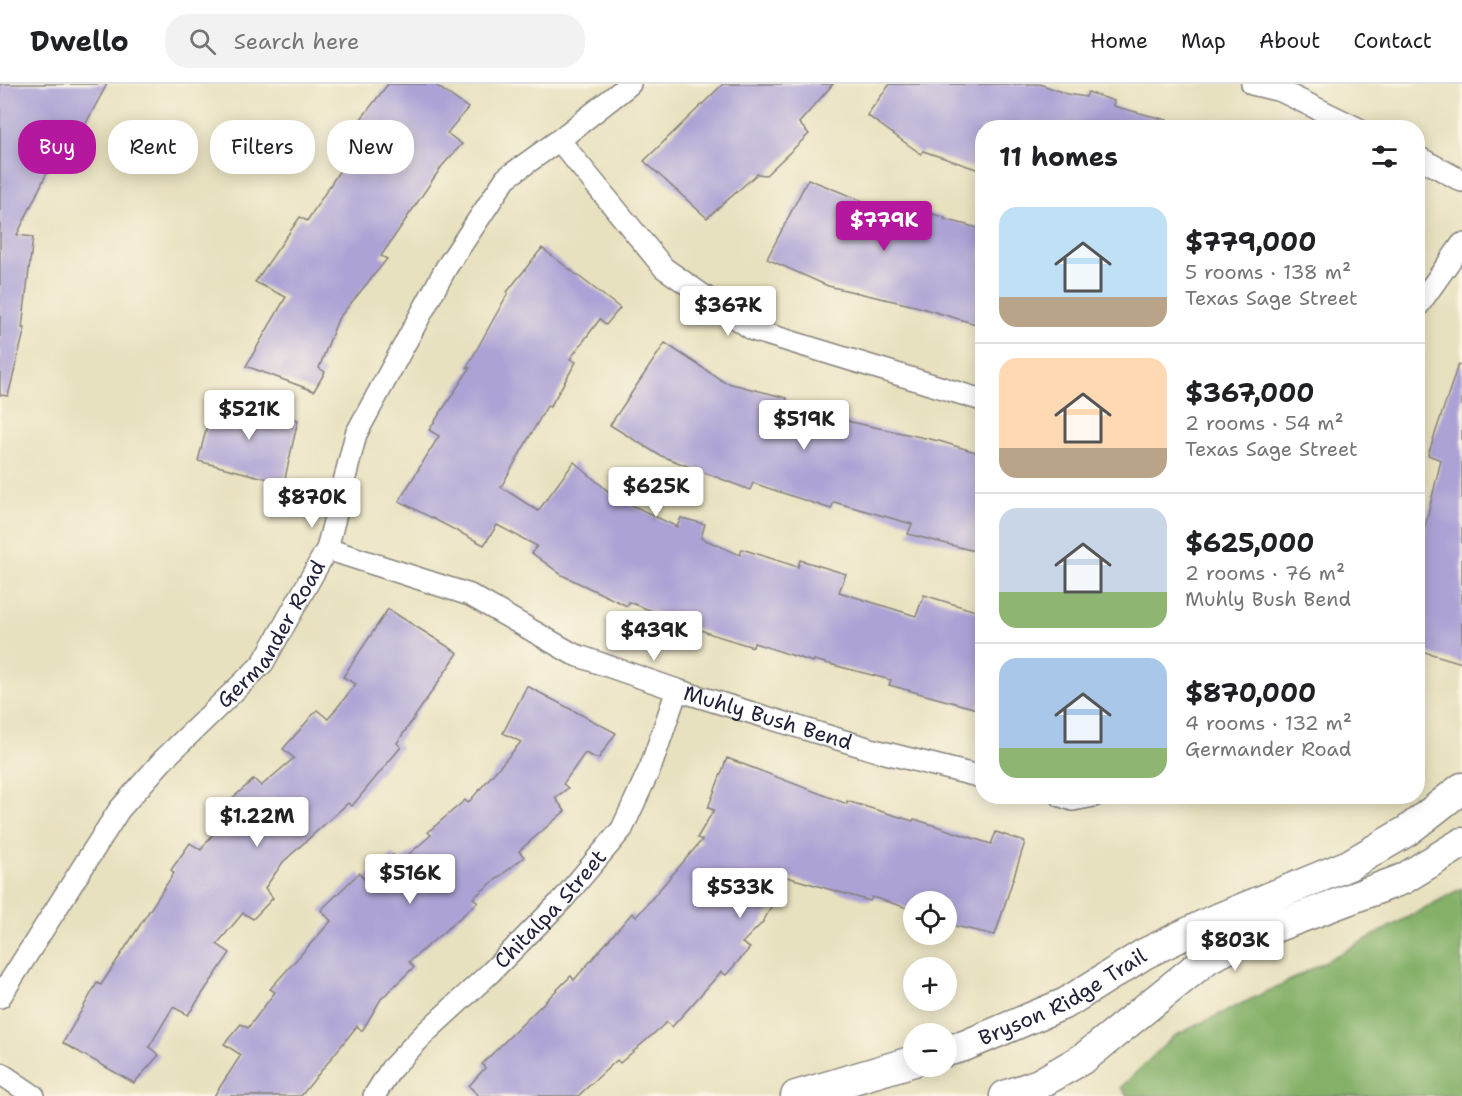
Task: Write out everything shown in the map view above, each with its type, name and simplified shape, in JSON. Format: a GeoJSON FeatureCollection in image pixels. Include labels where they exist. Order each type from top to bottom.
{"type":"FeatureCollection","features":[{"type":"Feature","properties":{"kind":"street","name":"Germander Road"},"geometry":{"type":"LineString","coordinates":[[0,998],[119,810],[179,744],[263,663],[327,549],[356,434],[446,268],[506,178],[630,84]]}},
{"type":"Feature","properties":{"kind":"street"},"geometry":{"type":"LineString","coordinates":[[1252,84],[1282,87],[1342,120]]}},
{"type":"Feature","properties":{"kind":"street"},"geometry":{"type":"LineString","coordinates":[[559,140],[664,268],[753,330],[975,397]]}},
{"type":"Feature","properties":{"kind":"street"},"geometry":{"type":"LineString","coordinates":[[1425,161],[1462,181]]}},
{"type":"Feature","properties":{"kind":"street"},"geometry":{"type":"LineString","coordinates":[[1425,296],[1462,244]]}},
{"type":"Feature","properties":{"kind":"street","name":"Muhly Bush Bend"},"geometry":{"type":"LineString","coordinates":[[327,549],[470,595],[573,654],[677,690],[874,750],[975,775]]}},
{"type":"Feature","properties":{"kind":"street","name":"Chitalpa Street"},"geometry":{"type":"LineString","coordinates":[[374,1096],[391,1069],[564,898],[621,829],[651,766],[677,690]]}},
{"type":"Feature","properties":{"kind":"street","name":"Bryson Ridge Trail"},"geometry":{"type":"LineString","coordinates":[[957,1048],[1066,1003],[1144,954],[1210,922],[1349,865],[1407,831],[1462,788]]}},
{"type":"Feature","properties":{"kind":"street","name":"Bryson Ridge Trail"},"geometry":{"type":"LineString","coordinates":[[1005,1096],[1039,1084],[1084,1058],[1208,958],[1259,933],[1404,879],[1462,843]]}},
{"type":"Feature","properties":{"kind":"street"},"geometry":{"type":"LineString","coordinates":[[796,1096],[903,1063]]}},
{"type":"Feature","properties":{"kind":"street"},"geometry":{"type":"LineString","coordinates":[[0,1073],[34,1096]]}},
{"type":"Feature","properties":{"kind":"green space"},"geometry":{"type":"Polygon","coordinates":[[[1462,888],[1462,1096],[1128,1096],[1121,1087],[1174,1036],[1289,981],[1462,888]]]}},
{"type":"Feature","properties":{"kind":"building"},"geometry":{"type":"Polygon","coordinates":[[[0,84],[107,84],[88,120],[18,120],[18,174],[46,174],[17,235],[33,237],[22,328],[25,328],[8,396],[0,395],[0,84]]]}},
{"type":"Feature","properties":{"kind":"building"},"geometry":{"type":"Polygon","coordinates":[[[388,84],[434,84],[468,108],[447,133],[462,144],[442,166],[381,256],[387,259],[338,319],[319,368],[325,372],[314,391],[246,366],[286,297],[255,282],[300,217],[307,221],[337,174],[414,174],[414,120],[360,120],[388,84]]]}},
{"type":"Feature","properties":{"kind":"building"},"geometry":{"type":"Polygon","coordinates":[[[723,84],[833,84],[799,123],[809,134],[766,175],[757,174],[707,218],[644,161],[723,84]]]}},
{"type":"Feature","properties":{"kind":"building"},"geometry":{"type":"Polygon","coordinates":[[[890,84],[1040,84],[1067,94],[1086,97],[1088,92],[1114,101],[1113,106],[1167,120],[975,120],[975,169],[923,151],[921,154],[867,115],[890,84]]]}},
{"type":"Feature","properties":{"kind":"building"},"geometry":{"type":"Polygon","coordinates":[[[808,179],[885,210],[887,204],[945,217],[944,219],[975,227],[975,324],[915,306],[828,286],[767,259],[808,179]]]}},
{"type":"Feature","properties":{"kind":"building"},"geometry":{"type":"Polygon","coordinates":[[[542,248],[620,308],[606,325],[600,319],[570,359],[576,362],[550,407],[547,406],[501,487],[538,511],[574,462],[615,497],[677,527],[681,518],[705,524],[701,538],[740,555],[742,549],[798,567],[800,560],[846,574],[839,592],[916,616],[924,595],[975,611],[975,708],[889,685],[891,680],[814,660],[813,662],[754,643],[753,647],[711,634],[629,602],[627,606],[562,575],[532,553],[537,546],[497,525],[484,545],[399,501],[439,436],[429,430],[470,368],[467,367],[507,292],[542,248]]]}},
{"type":"Feature","properties":{"kind":"building"},"geometry":{"type":"Polygon","coordinates":[[[665,343],[724,382],[787,398],[786,401],[851,422],[939,441],[975,452],[975,551],[908,534],[912,524],[834,502],[831,509],[753,483],[750,490],[659,455],[610,425],[665,343]]]}},
{"type":"Feature","properties":{"kind":"building"},"geometry":{"type":"Polygon","coordinates":[[[1458,365],[1462,366],[1462,663],[1425,652],[1425,527],[1441,460],[1428,455],[1458,365]]]}},
{"type":"Feature","properties":{"kind":"building"},"geometry":{"type":"Polygon","coordinates":[[[214,399],[298,420],[284,483],[198,461],[214,399]]]}},
{"type":"Feature","properties":{"kind":"building"},"geometry":{"type":"Polygon","coordinates":[[[388,609],[458,653],[397,743],[401,747],[352,806],[348,803],[283,862],[265,888],[273,898],[253,919],[243,913],[217,944],[230,953],[188,1015],[173,1007],[149,1047],[159,1055],[134,1083],[63,1043],[97,983],[101,985],[174,873],[171,870],[190,843],[201,850],[233,807],[228,802],[254,779],[261,786],[294,758],[283,749],[317,710],[328,719],[356,684],[343,677],[388,609]]]}},
{"type":"Feature","properties":{"kind":"building"},"geometry":{"type":"Polygon","coordinates":[[[527,686],[616,733],[598,759],[585,753],[563,784],[568,788],[555,798],[565,811],[519,851],[524,857],[473,898],[478,902],[409,962],[414,967],[381,999],[362,1031],[357,1026],[301,1096],[214,1096],[241,1055],[224,1044],[241,1024],[248,1028],[275,992],[270,989],[331,921],[321,910],[359,873],[364,879],[393,855],[400,862],[431,835],[428,832],[465,800],[468,803],[521,742],[503,733],[527,686]]]}},
{"type":"Feature","properties":{"kind":"building"},"geometry":{"type":"Polygon","coordinates":[[[727,758],[847,804],[847,801],[913,821],[914,819],[991,844],[996,832],[1025,842],[995,935],[957,926],[957,891],[903,891],[903,907],[872,897],[870,901],[787,877],[763,922],[742,943],[750,948],[726,975],[721,972],[672,1027],[667,1022],[620,1063],[617,1060],[578,1096],[479,1096],[469,1086],[485,1068],[482,1064],[571,976],[574,980],[632,913],[636,917],[702,840],[697,838],[714,810],[708,808],[727,758]]]}}]}
